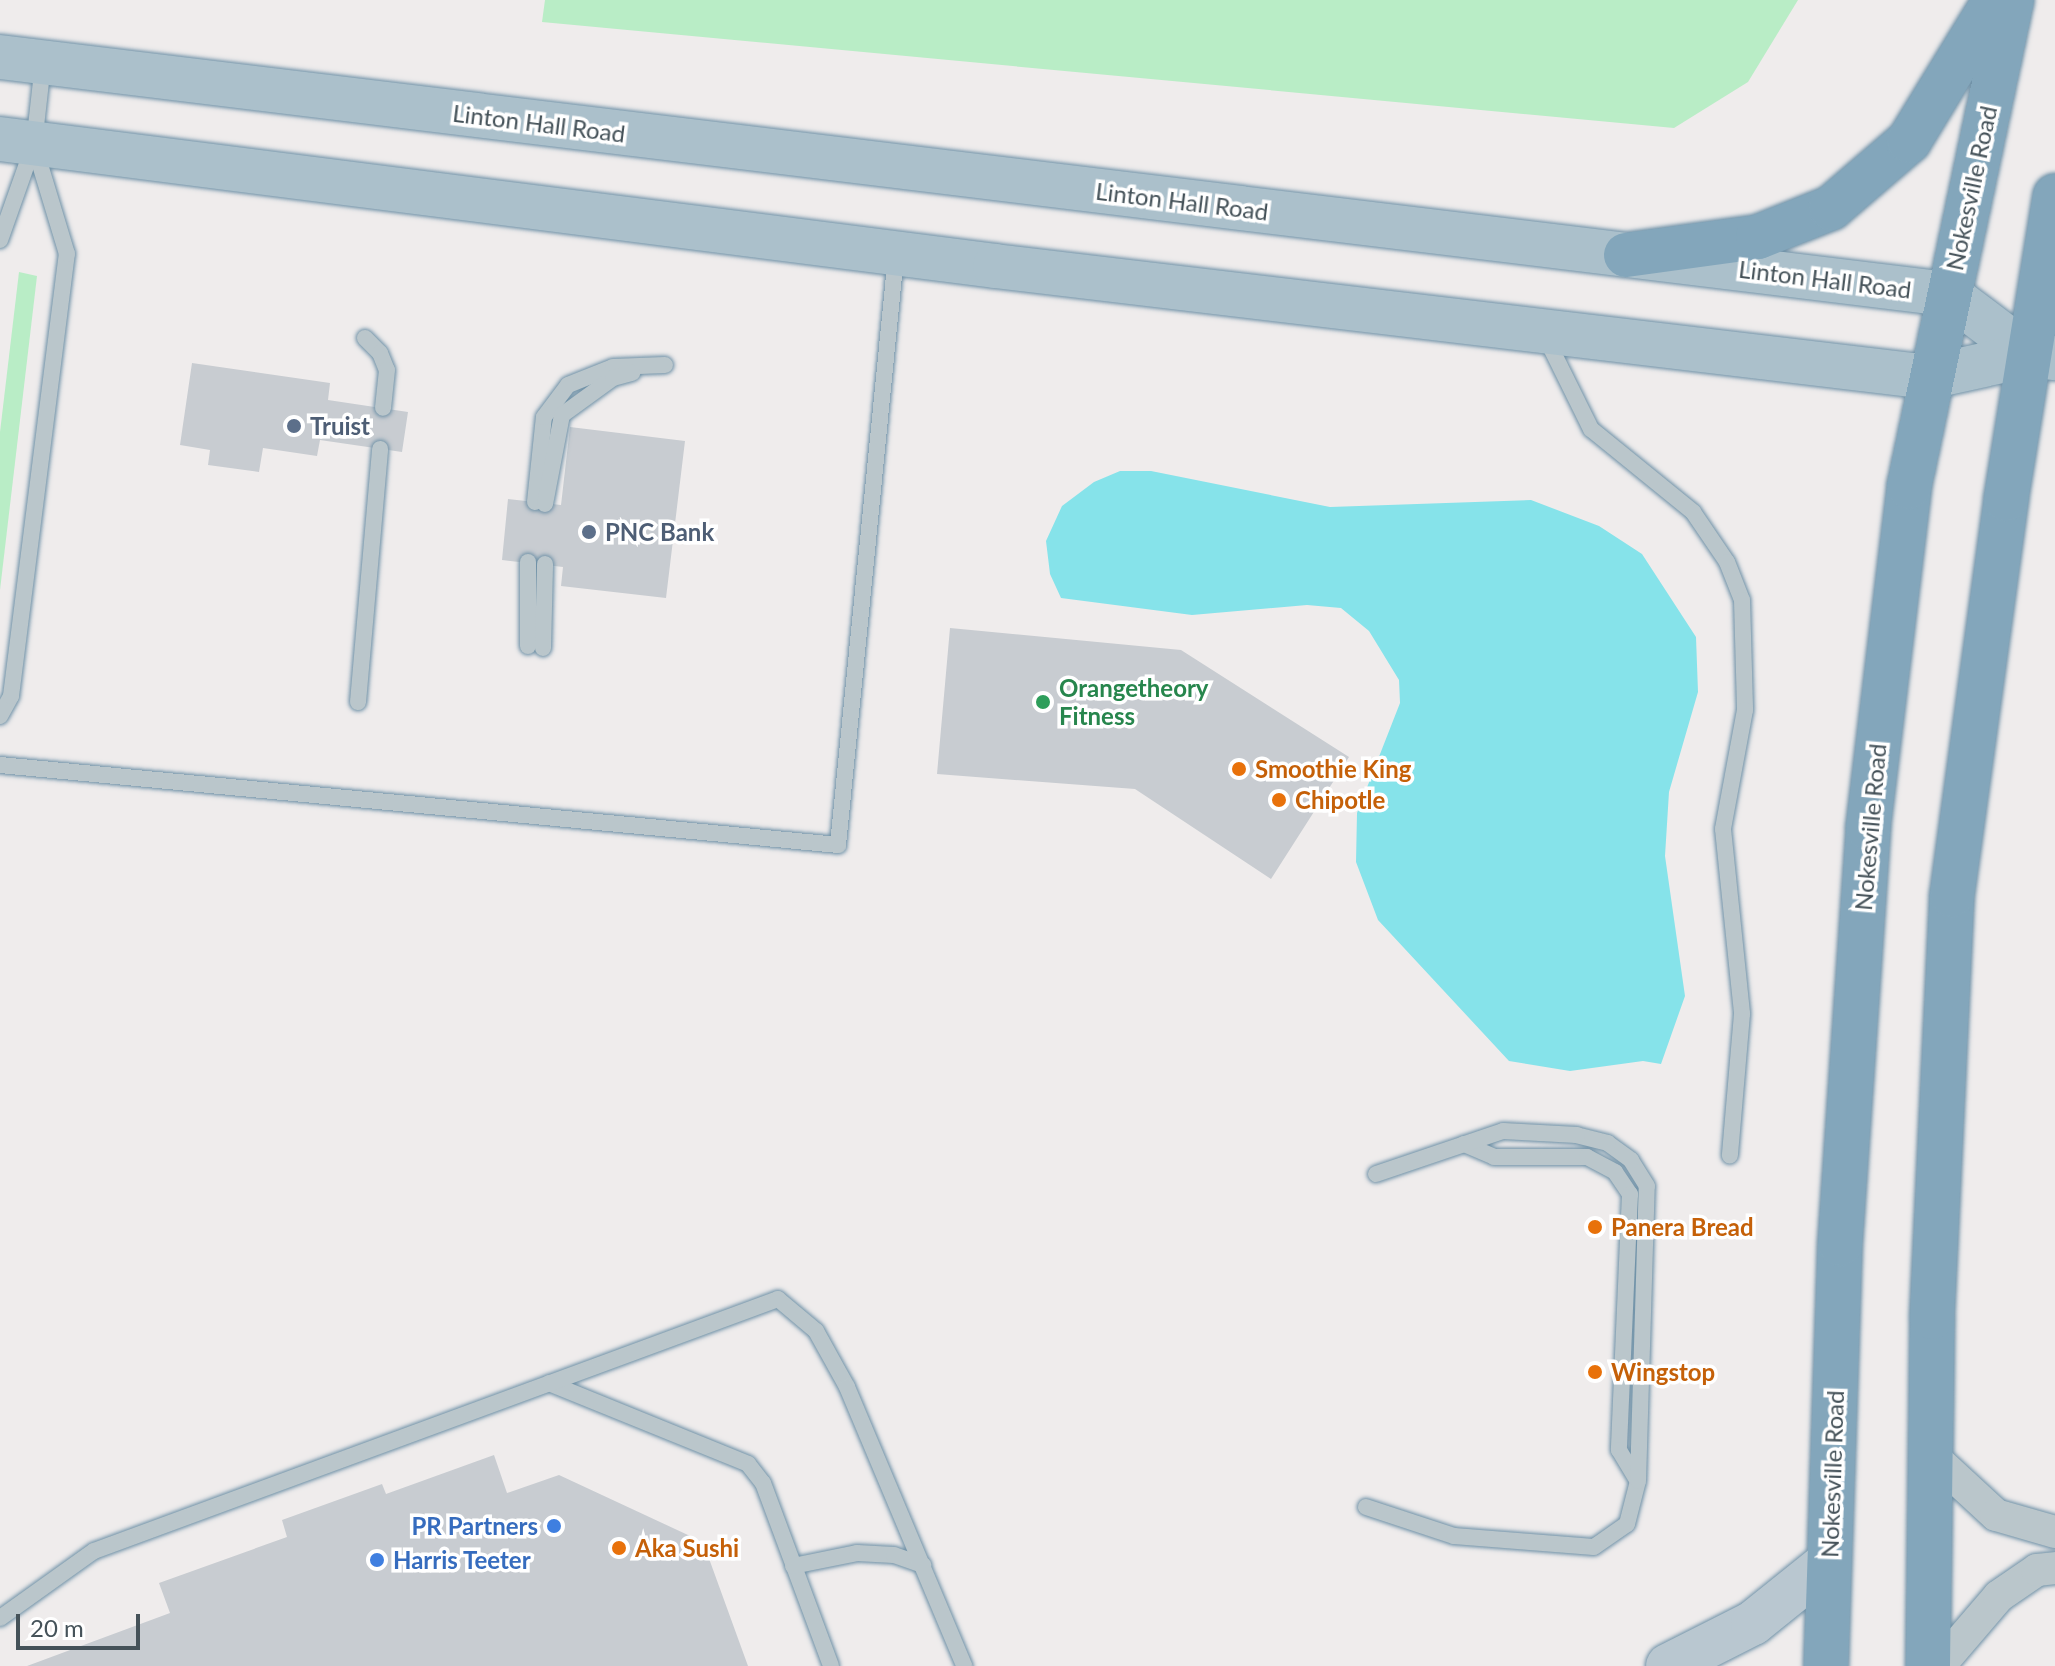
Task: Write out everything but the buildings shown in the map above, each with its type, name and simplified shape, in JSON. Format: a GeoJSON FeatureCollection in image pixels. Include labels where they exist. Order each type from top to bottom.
{"type":"FeatureCollection","features":[{"type":"Feature","properties":{"kind":"highway"},"geometry":{"type":"LineString","coordinates":[[1626,255],[1758,237],[1831,208],[1909,141],[1995,0]]}},
{"type":"Feature","properties":{"kind":"highway","name":"Nokesville Road"},"geometry":{"type":"LineString","coordinates":[[1826,1666],[1840,1244],[1868,828],[1907,498],[1929,377],[2012,0]]}},
{"type":"Feature","properties":{"kind":"highway"},"geometry":{"type":"LineString","coordinates":[[1928,1666],[1931,1455],[1952,895],[2042,357],[2055,196]]}},
{"type":"Feature","properties":{"kind":"main road","name":"Linton Hall Road"},"geometry":{"type":"LineString","coordinates":[[0,57],[1948,294]]}},
{"type":"Feature","properties":{"kind":"main road"},"geometry":{"type":"LineString","coordinates":[[17,142],[896,254],[1929,377],[2042,357]]}},
{"type":"Feature","properties":{"kind":"main road"},"geometry":{"type":"LineString","coordinates":[[1948,294],[2042,357]]}},
{"type":"Feature","properties":{"kind":"street"},"geometry":{"type":"LineString","coordinates":[[1931,1455],[1996,1515],[2055,1532]]}},
{"type":"Feature","properties":{"kind":"street"},"geometry":{"type":"LineString","coordinates":[[1668,1666],[1761,1618],[1829,1562]]}},
{"type":"Feature","properties":{"kind":"street"},"geometry":{"type":"LineString","coordinates":[[1939,1666],[1999,1596],[2037,1570],[2055,1568]]}},
{"type":"Feature","properties":{"kind":"lane"},"geometry":{"type":"LineString","coordinates":[[0,240],[17,142],[44,62]]}},
{"type":"Feature","properties":{"kind":"lane"},"geometry":{"type":"LineString","coordinates":[[0,716],[11,696],[67,254],[17,142]]}},
{"type":"Feature","properties":{"kind":"lane"},"geometry":{"type":"LineString","coordinates":[[0,765],[838,845],[896,254]]}},
{"type":"Feature","properties":{"kind":"lane"},"geometry":{"type":"LineString","coordinates":[[1542,331],[1591,429],[1693,512],[1727,562],[1742,600],[1745,710],[1723,829],[1742,1014],[1730,1155]]}},
{"type":"Feature","properties":{"kind":"lane"},"geometry":{"type":"LineString","coordinates":[[365,338],[380,353],[387,370],[383,408]]}},
{"type":"Feature","properties":{"kind":"lane"},"geometry":{"type":"LineString","coordinates":[[540,503],[544,417],[568,385],[613,367],[665,365]]}},
{"type":"Feature","properties":{"kind":"lane"},"geometry":{"type":"LineString","coordinates":[[358,702],[380,449]]}},
{"type":"Feature","properties":{"kind":"lane"},"geometry":{"type":"LineString","coordinates":[[535,647],[536,563]]}},
{"type":"Feature","properties":{"kind":"lane"},"geometry":{"type":"LineString","coordinates":[[1366,1507],[1454,1536],[1594,1547],[1627,1524],[1638,1481],[1647,1186],[1631,1160],[1608,1143],[1577,1135],[1503,1131],[1376,1174]]}},
{"type":"Feature","properties":{"kind":"lane"},"geometry":{"type":"LineString","coordinates":[[1464,1144],[1494,1157],[1587,1157],[1615,1172],[1630,1194],[1619,1450],[1638,1481]]}},
{"type":"Feature","properties":{"kind":"lane"},"geometry":{"type":"LineString","coordinates":[[0,1618],[94,1551],[778,1299],[816,1331],[847,1387],[964,1666]]}},
{"type":"Feature","properties":{"kind":"lane"},"geometry":{"type":"LineString","coordinates":[[549,1383],[748,1464],[763,1483],[831,1666]]}},
{"type":"Feature","properties":{"kind":"lane"},"geometry":{"type":"LineString","coordinates":[[793,1566],[857,1553],[894,1555],[923,1565]]}},
{"type":"Feature","properties":{"kind":"green space"},"geometry":{"type":"Polygon","coordinates":[[[545,0],[1798,0],[1748,82],[1674,128],[542,22],[545,0]]]}},
{"type":"Feature","properties":{"kind":"green space"},"geometry":{"type":"Polygon","coordinates":[[[19,272],[37,276],[0,590],[0,432],[19,272]]]}},
{"type":"Feature","properties":{"kind":"water"},"geometry":{"type":"Polygon","coordinates":[[[1120,471],[1151,471],[1330,507],[1531,500],[1599,526],[1642,554],[1696,637],[1698,692],[1669,792],[1665,856],[1685,996],[1661,1064],[1643,1061],[1570,1071],[1509,1061],[1378,920],[1356,862],[1357,813],[1400,703],[1399,680],[1369,631],[1341,608],[1307,605],[1192,615],[1061,598],[1050,574],[1046,541],[1062,506],[1094,482],[1120,471]]]}},
{"type":"Feature","properties":{"kind":"place","name":"Truist"},"geometry":{"type":"Point","coordinates":[294,426]}},
{"type":"Feature","properties":{"kind":"place","name":"PNC Bank"},"geometry":{"type":"Point","coordinates":[589,532]}},
{"type":"Feature","properties":{"kind":"place","name":"Orangetheory Fitness"},"geometry":{"type":"Point","coordinates":[1043,702]}},
{"type":"Feature","properties":{"kind":"place","name":"Smoothie King"},"geometry":{"type":"Point","coordinates":[1239,769]}},
{"type":"Feature","properties":{"kind":"place","name":"Chipotle"},"geometry":{"type":"Point","coordinates":[1279,800]}},
{"type":"Feature","properties":{"kind":"place","name":"Panera Bread"},"geometry":{"type":"Point","coordinates":[1595,1227]}},
{"type":"Feature","properties":{"kind":"place","name":"Wingstop"},"geometry":{"type":"Point","coordinates":[1595,1372]}},
{"type":"Feature","properties":{"kind":"place","name":"PR Partners"},"geometry":{"type":"Point","coordinates":[554,1526]}},
{"type":"Feature","properties":{"kind":"place","name":"Aka Sushi"},"geometry":{"type":"Point","coordinates":[619,1548]}},
{"type":"Feature","properties":{"kind":"place","name":"Harris Teeter"},"geometry":{"type":"Point","coordinates":[377,1560]}}]}
